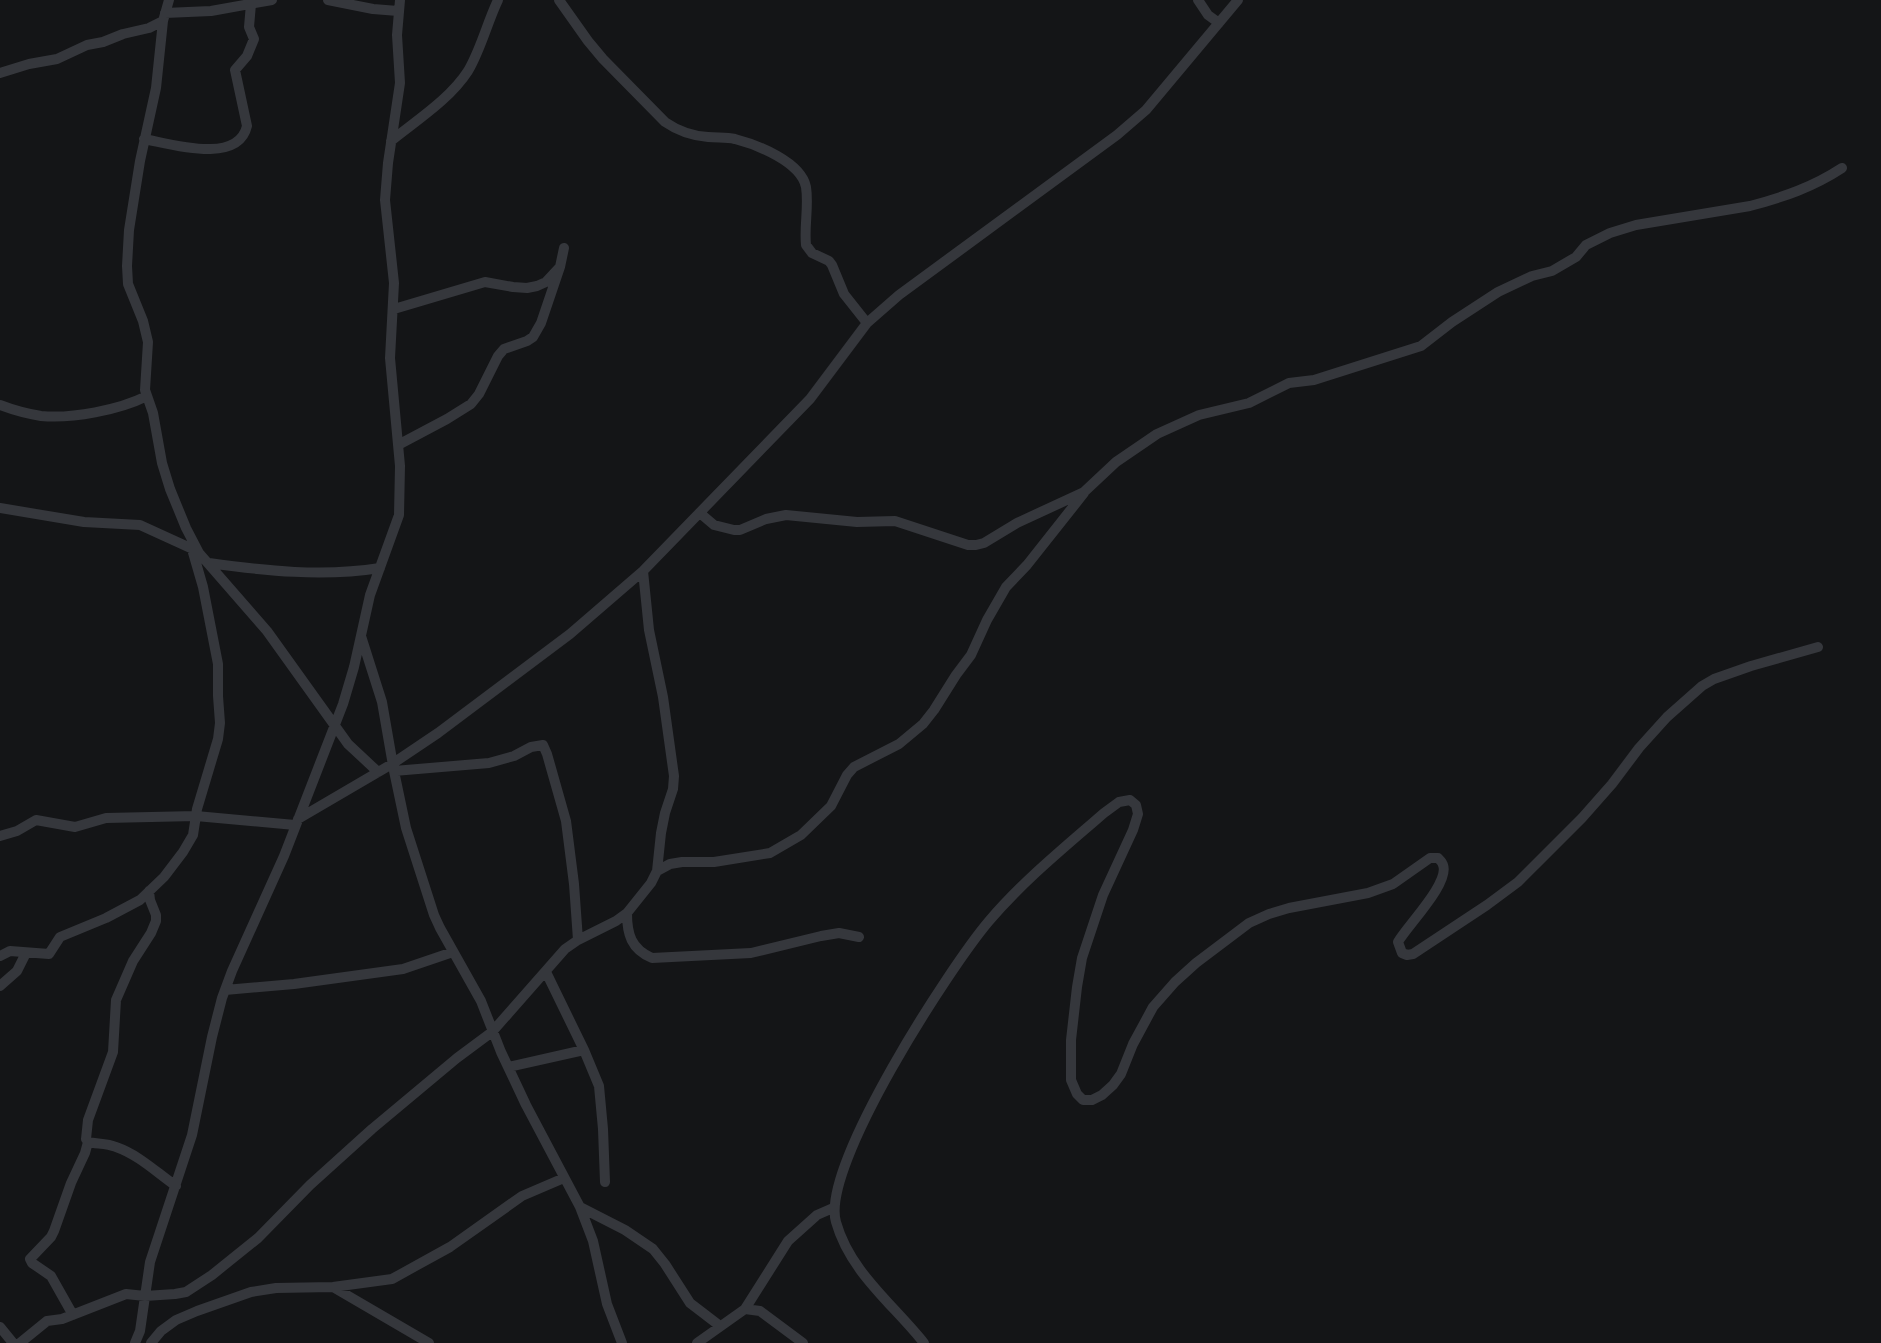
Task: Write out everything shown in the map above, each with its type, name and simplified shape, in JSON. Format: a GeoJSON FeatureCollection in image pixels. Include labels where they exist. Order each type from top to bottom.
{"type":"FeatureCollection","features":[{"type":"Feature","properties":{"kind":"street"},"geometry":{"type":"LineString","coordinates":[[0,956],[10,951],[49,954],[60,937],[93,924],[134,904],[150,891],[164,877],[193,835],[196,816],[218,739],[220,724],[218,664],[196,551],[170,489],[156,435],[153,413],[144,381],[149,347],[144,326],[128,284],[129,230],[144,139],[156,88],[164,17],[168,0]]}},
{"type":"Feature","properties":{"kind":"street"},"geometry":{"type":"LineString","coordinates":[[0,73],[29,64],[57,59],[82,47],[149,28],[164,17],[272,0]]}},
{"type":"Feature","properties":{"kind":"street"},"geometry":{"type":"LineString","coordinates":[[328,0],[373,9],[398,11]]}},
{"type":"Feature","properties":{"kind":"street"},"geometry":{"type":"LineString","coordinates":[[135,1343],[140,1331],[150,1262],[192,1135],[212,1037],[225,990],[266,899],[334,728],[348,688],[370,595],[399,515],[398,445],[390,358],[394,309],[392,257],[385,200],[391,141],[400,83],[397,35],[400,0]]}},
{"type":"Feature","properties":{"kind":"street"},"geometry":{"type":"LineString","coordinates":[[559,0],[603,59],[650,107],[675,129],[708,137],[747,142],[787,161],[796,168],[806,188],[806,245],[812,253],[829,261],[844,294],[866,324]]}},
{"type":"Feature","properties":{"kind":"street"},"geometry":{"type":"LineString","coordinates":[[1198,0],[1208,15],[1219,23]]}},
{"type":"Feature","properties":{"kind":"street"},"geometry":{"type":"LineString","coordinates":[[393,768],[570,634],[643,571],[701,514],[756,453],[810,399],[866,324],[900,295],[1118,136],[1146,110],[1238,0]]}},
{"type":"Feature","properties":{"kind":"street"},"geometry":{"type":"LineString","coordinates":[[391,141],[437,103],[467,72],[478,52],[494,2]]}},
{"type":"Feature","properties":{"kind":"street"},"geometry":{"type":"LineString","coordinates":[[144,139],[203,150],[231,146],[238,141],[247,126],[236,70],[247,56],[254,39],[249,27],[251,4]]}},
{"type":"Feature","properties":{"kind":"street"},"geometry":{"type":"LineString","coordinates":[[657,871],[670,864],[682,862],[714,862],[770,853],[801,835],[831,806],[847,775],[854,768],[899,744],[923,724],[972,655],[987,620],[1006,587],[1027,565],[1084,492],[1116,462],[1164,431],[1199,415],[1249,403],[1289,383],[1314,380],[1421,346],[1452,322],[1498,292],[1532,276],[1552,271],[1576,257],[1586,245],[1610,233],[1636,225],[1766,202],[1807,188],[1842,168]]}},
{"type":"Feature","properties":{"kind":"street"},"geometry":{"type":"LineString","coordinates":[[398,445],[471,404],[479,394],[498,356],[504,349],[533,337],[537,332],[560,268],[564,248]]}},
{"type":"Feature","properties":{"kind":"street"},"geometry":{"type":"LineString","coordinates":[[394,309],[485,282],[513,287],[527,288],[537,286],[546,282],[560,268]]}},
{"type":"Feature","properties":{"kind":"street"},"geometry":{"type":"LineString","coordinates":[[0,405],[39,416],[50,416],[94,412],[129,404],[147,396]]}},
{"type":"Feature","properties":{"kind":"street"},"geometry":{"type":"LineString","coordinates":[[701,514],[714,525],[734,530],[740,530],[766,519],[786,515],[857,522],[895,521],[968,545],[976,545],[984,543],[1017,523],[1084,492]]}},
{"type":"Feature","properties":{"kind":"street"},"geometry":{"type":"LineString","coordinates":[[0,508],[84,522],[140,525],[196,551],[209,563],[284,652],[334,728],[361,758],[378,772]]}},
{"type":"Feature","properties":{"kind":"street"},"geometry":{"type":"LineString","coordinates":[[209,563],[308,573],[354,572],[380,568]]}},
{"type":"Feature","properties":{"kind":"street"},"geometry":{"type":"LineString","coordinates":[[20,1343],[45,1321],[62,1319],[126,1294],[145,1296],[186,1292],[235,1258],[345,1153],[418,1090],[492,1032],[565,949],[578,940],[605,928],[627,913],[651,883],[657,871],[660,833],[674,789],[674,776],[663,697],[649,630],[643,571]]}},
{"type":"Feature","properties":{"kind":"street"},"geometry":{"type":"LineString","coordinates":[[361,634],[382,702],[393,768],[406,828],[423,884],[440,928],[481,1001],[492,1032],[508,1067],[580,1207],[594,1241],[607,1304],[622,1343]]}},
{"type":"Feature","properties":{"kind":"street"},"geometry":{"type":"LineString","coordinates":[[924,1343],[867,1279],[846,1247],[836,1222],[833,1208],[844,1166],[866,1116],[923,1017],[969,945],[1011,896],[1076,837],[1119,802],[1130,800],[1136,804],[1138,814],[1133,830],[1103,895],[1082,958],[1071,1040],[1071,1080],[1076,1094],[1083,1100],[1092,1100],[1102,1095],[1117,1080],[1133,1044],[1153,1007],[1176,982],[1196,963],[1249,924],[1269,914],[1289,908],[1368,893],[1393,884],[1430,858],[1438,858],[1443,864],[1444,871],[1439,883],[1421,913],[1398,942],[1402,953],[1413,954],[1518,882],[1582,818],[1612,784],[1639,748],[1667,718],[1702,686],[1714,679],[1751,666],[1818,647]]}},
{"type":"Feature","properties":{"kind":"street"},"geometry":{"type":"LineString","coordinates":[[0,836],[17,831],[36,820],[75,827],[106,818],[196,816],[297,822],[378,772],[393,768],[489,763],[514,756],[531,747],[543,745],[566,821],[574,884],[578,940]]}},
{"type":"Feature","properties":{"kind":"street"},"geometry":{"type":"LineString","coordinates":[[73,1315],[51,1276],[32,1263],[30,1259],[51,1237],[71,1183],[85,1153],[88,1142],[86,1139],[88,1120],[113,1052],[116,1000],[133,961],[151,933],[156,921],[156,915],[150,900],[150,891]]}},
{"type":"Feature","properties":{"kind":"street"},"geometry":{"type":"LineString","coordinates":[[627,913],[629,938],[635,947],[652,958],[751,953],[830,934],[839,933],[859,936]]}},
{"type":"Feature","properties":{"kind":"street"},"geometry":{"type":"LineString","coordinates":[[225,990],[303,983],[403,969],[453,952]]}},
{"type":"Feature","properties":{"kind":"street"},"geometry":{"type":"LineString","coordinates":[[0,986],[17,971],[26,953]]}},
{"type":"Feature","properties":{"kind":"street"},"geometry":{"type":"LineString","coordinates":[[546,972],[584,1050],[600,1091],[604,1182]]}},
{"type":"Feature","properties":{"kind":"street"},"geometry":{"type":"LineString","coordinates":[[508,1067],[584,1050]]}},
{"type":"Feature","properties":{"kind":"street"},"geometry":{"type":"LineString","coordinates":[[88,1142],[118,1147],[150,1165],[176,1186]]}},
{"type":"Feature","properties":{"kind":"street"},"geometry":{"type":"LineString","coordinates":[[151,1343],[161,1331],[176,1320],[251,1292],[276,1288],[333,1287],[381,1282],[403,1275],[450,1247],[522,1196],[564,1178]]}},
{"type":"Feature","properties":{"kind":"street"},"geometry":{"type":"LineString","coordinates":[[580,1207],[625,1230],[653,1249],[690,1303],[720,1326]]}},
{"type":"Feature","properties":{"kind":"street"},"geometry":{"type":"LineString","coordinates":[[698,1343],[745,1309],[788,1241],[817,1215],[833,1208]]}},
{"type":"Feature","properties":{"kind":"street"},"geometry":{"type":"LineString","coordinates":[[333,1287],[429,1343]]}},
{"type":"Feature","properties":{"kind":"street"},"geometry":{"type":"LineString","coordinates":[[745,1309],[760,1311],[803,1343]]}},
{"type":"Feature","properties":{"kind":"street"},"geometry":{"type":"LineString","coordinates":[[0,1327],[14,1343]]}}]}
